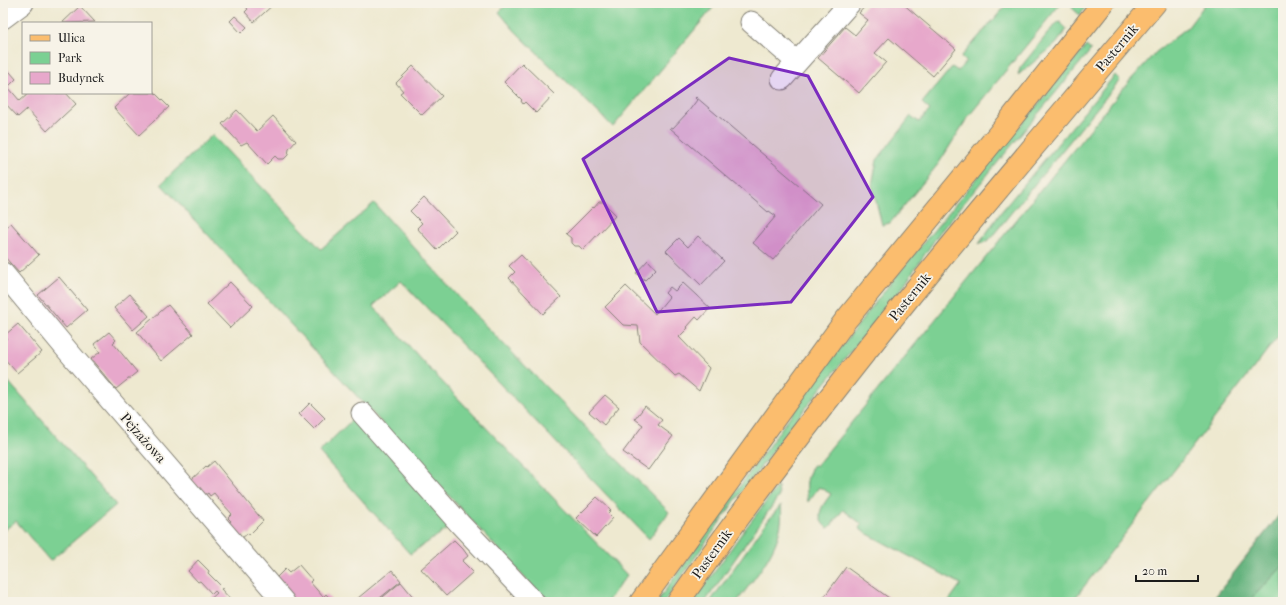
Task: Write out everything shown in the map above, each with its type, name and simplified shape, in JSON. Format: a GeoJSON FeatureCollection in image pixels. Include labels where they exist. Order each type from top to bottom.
{"type":"FeatureCollection","features":[{"type":"Feature","properties":{"kind":"main road"},"geometry":{"type":"LineString","coordinates":[[641,602],[845,321],[1002,130],[1103,3]]}},
{"type":"Feature","properties":{"kind":"main road","name":"Pasternik"},"geometry":{"type":"LineString","coordinates":[[678,602],[754,495],[866,352],[940,260],[1156,3]]}},
{"type":"Feature","properties":{"kind":"street"},"geometry":{"type":"LineString","coordinates":[[3,18],[23,3]]}},
{"type":"Feature","properties":{"kind":"street"},"geometry":{"type":"LineString","coordinates":[[782,79],[850,3]]}},
{"type":"Feature","properties":{"kind":"street"},"geometry":{"type":"LineString","coordinates":[[751,22],[797,62]]}},
{"type":"Feature","properties":{"kind":"street","name":"Pejzażowa"},"geometry":{"type":"LineString","coordinates":[[3,273],[284,602]]}},
{"type":"Feature","properties":{"kind":"street"},"geometry":{"type":"LineString","coordinates":[[362,413],[460,524],[534,602]]}},
{"type":"Feature","properties":{"kind":"highlighted area"},"geometry":{"type":"Polygon","coordinates":[[[729,58],[808,76],[873,197],[791,302],[657,312],[583,159],[729,58]]]}},
{"type":"Feature","properties":{"kind":"green space"},"geometry":{"type":"Polygon","coordinates":[[[508,3],[717,3],[613,127],[515,31],[499,12],[508,3]]]}},
{"type":"Feature","properties":{"kind":"green space"},"geometry":{"type":"Polygon","coordinates":[[[1008,3],[1061,3],[968,117],[939,163],[890,223],[882,225],[872,185],[877,160],[911,116],[919,122],[930,110],[922,103],[952,67],[958,71],[966,61],[961,57],[1008,3]]]}},
{"type":"Feature","properties":{"kind":"green space"},"geometry":{"type":"Polygon","coordinates":[[[1074,3],[1088,3],[1080,15],[1072,8],[1074,3]]]}},
{"type":"Feature","properties":{"kind":"green space"},"geometry":{"type":"Polygon","coordinates":[[[1206,3],[1283,3],[1283,330],[1072,602],[948,602],[961,584],[864,532],[859,528],[862,524],[843,510],[830,527],[827,528],[823,524],[820,515],[823,506],[831,494],[819,487],[808,502],[807,487],[809,474],[814,464],[816,466],[1127,84],[1155,53],[1188,27],[1206,3]]]}},
{"type":"Feature","properties":{"kind":"green space"},"geometry":{"type":"Polygon","coordinates":[[[1060,22],[1067,29],[1056,44],[1018,75],[1020,68],[1056,23],[1060,22]]]}},
{"type":"Feature","properties":{"kind":"green space"},"geometry":{"type":"Polygon","coordinates":[[[1086,46],[1091,50],[940,232],[897,295],[814,397],[734,502],[664,602],[657,602],[818,377],[892,281],[1086,46]]]}},
{"type":"Feature","properties":{"kind":"green space"},"geometry":{"type":"Polygon","coordinates":[[[1115,75],[1120,80],[989,240],[979,244],[1001,212],[1115,75]]]}},
{"type":"Feature","properties":{"kind":"green space"},"geometry":{"type":"Polygon","coordinates":[[[212,135],[321,249],[374,203],[476,316],[669,512],[649,539],[401,281],[373,306],[429,368],[627,575],[607,602],[547,602],[161,184],[212,135]]]}},
{"type":"Feature","properties":{"kind":"green space"},"geometry":{"type":"Polygon","coordinates":[[[7,380],[116,505],[50,561],[16,521],[3,531],[3,384],[7,380]]]}},
{"type":"Feature","properties":{"kind":"green space"},"geometry":{"type":"Polygon","coordinates":[[[355,417],[455,524],[410,554],[319,452],[355,417]]]}},
{"type":"Feature","properties":{"kind":"green space"},"geometry":{"type":"Polygon","coordinates":[[[778,486],[779,496],[705,602],[693,602],[742,533],[778,486]]]}},
{"type":"Feature","properties":{"kind":"green space"},"geometry":{"type":"Polygon","coordinates":[[[781,505],[781,519],[775,545],[769,557],[737,602],[710,602],[766,523],[781,505]]]}},
{"type":"Feature","properties":{"kind":"green space"},"geometry":{"type":"Polygon","coordinates":[[[1283,510],[1283,566],[1248,602],[1211,602],[1283,510]]]}},
{"type":"Feature","properties":{"kind":"green space"},"geometry":{"type":"Polygon","coordinates":[[[1283,566],[1283,602],[1248,602],[1283,566]]]}},
{"type":"Feature","properties":{"kind":"building"},"geometry":{"type":"Polygon","coordinates":[[[250,3],[275,3],[254,22],[245,12],[248,9],[246,7],[250,3]]]}},
{"type":"Feature","properties":{"kind":"building"},"geometry":{"type":"Polygon","coordinates":[[[868,3],[902,3],[956,49],[933,76],[889,38],[875,53],[886,62],[859,93],[818,58],[845,27],[855,35],[868,20],[859,13],[868,3]]]}},
{"type":"Feature","properties":{"kind":"building"},"geometry":{"type":"Polygon","coordinates":[[[80,6],[95,22],[63,22],[80,6]]]}},
{"type":"Feature","properties":{"kind":"building"},"geometry":{"type":"Polygon","coordinates":[[[235,16],[247,27],[241,33],[230,21],[235,16]]]}},
{"type":"Feature","properties":{"kind":"building"},"geometry":{"type":"Polygon","coordinates":[[[522,63],[554,94],[536,113],[525,102],[523,104],[521,101],[522,100],[504,82],[522,63]]]}},
{"type":"Feature","properties":{"kind":"building"},"geometry":{"type":"Polygon","coordinates":[[[3,64],[16,79],[8,87],[20,101],[28,94],[67,94],[76,104],[47,131],[27,109],[18,117],[3,101],[3,64]]]}},
{"type":"Feature","properties":{"kind":"building"},"geometry":{"type":"Polygon","coordinates":[[[413,66],[442,96],[422,115],[400,93],[403,91],[396,83],[413,66]]]}},
{"type":"Feature","properties":{"kind":"building"},"geometry":{"type":"Polygon","coordinates":[[[152,90],[169,107],[139,135],[114,108],[129,94],[152,94],[152,90]]]}},
{"type":"Feature","properties":{"kind":"building"},"geometry":{"type":"Polygon","coordinates":[[[696,97],[821,204],[773,260],[753,243],[776,216],[769,211],[768,212],[670,128],[673,128],[688,112],[697,100],[695,98],[696,97]]]}},
{"type":"Feature","properties":{"kind":"building"},"geometry":{"type":"Polygon","coordinates":[[[237,110],[257,131],[273,116],[296,141],[289,149],[288,155],[284,159],[278,159],[275,156],[267,164],[247,142],[241,145],[222,124],[237,110]]]}},
{"type":"Feature","properties":{"kind":"building"},"geometry":{"type":"Polygon","coordinates":[[[424,197],[456,231],[437,250],[417,228],[422,223],[410,211],[424,197]]]}},
{"type":"Feature","properties":{"kind":"building"},"geometry":{"type":"Polygon","coordinates":[[[599,202],[603,202],[616,215],[583,250],[579,246],[574,246],[571,243],[571,238],[566,234],[599,202]]]}},
{"type":"Feature","properties":{"kind":"building"},"geometry":{"type":"Polygon","coordinates":[[[11,223],[39,255],[19,273],[3,255],[3,230],[11,223]]]}},
{"type":"Feature","properties":{"kind":"building"},"geometry":{"type":"Polygon","coordinates":[[[698,236],[724,261],[701,285],[666,251],[679,238],[688,247],[698,236]]]}},
{"type":"Feature","properties":{"kind":"building"},"geometry":{"type":"Polygon","coordinates":[[[521,255],[561,297],[543,314],[509,278],[515,272],[509,266],[521,255]]]}},
{"type":"Feature","properties":{"kind":"building"},"geometry":{"type":"Polygon","coordinates":[[[648,260],[656,269],[645,280],[636,273],[648,260]]]}},
{"type":"Feature","properties":{"kind":"building"},"geometry":{"type":"Polygon","coordinates":[[[59,277],[87,310],[66,328],[38,295],[59,277]]]}},
{"type":"Feature","properties":{"kind":"building"},"geometry":{"type":"Polygon","coordinates":[[[230,282],[253,306],[230,328],[207,304],[230,282]]]}},
{"type":"Feature","properties":{"kind":"building"},"geometry":{"type":"Polygon","coordinates":[[[683,283],[710,308],[699,320],[696,317],[679,337],[709,368],[699,391],[679,374],[675,376],[640,342],[638,326],[623,325],[605,307],[626,286],[655,314],[669,297],[665,293],[670,287],[675,291],[683,283]]]}},
{"type":"Feature","properties":{"kind":"building"},"geometry":{"type":"Polygon","coordinates":[[[130,294],[149,316],[133,330],[114,308],[130,294]]]}},
{"type":"Feature","properties":{"kind":"building"},"geometry":{"type":"Polygon","coordinates":[[[168,305],[193,334],[161,361],[137,332],[168,305]]]}},
{"type":"Feature","properties":{"kind":"building"},"geometry":{"type":"Polygon","coordinates":[[[18,324],[42,352],[17,373],[3,357],[3,342],[7,338],[5,335],[18,324]]]}},
{"type":"Feature","properties":{"kind":"building"},"geometry":{"type":"Polygon","coordinates":[[[109,332],[116,340],[113,343],[137,372],[116,389],[91,359],[100,352],[94,344],[109,332]]]}},
{"type":"Feature","properties":{"kind":"building"},"geometry":{"type":"Polygon","coordinates":[[[605,395],[619,407],[604,425],[589,412],[605,395]]]}},
{"type":"Feature","properties":{"kind":"building"},"geometry":{"type":"Polygon","coordinates":[[[310,403],[325,418],[314,429],[299,414],[310,403]]]}},
{"type":"Feature","properties":{"kind":"building"},"geometry":{"type":"Polygon","coordinates":[[[645,406],[662,420],[658,425],[673,436],[648,470],[623,452],[643,425],[635,419],[645,406]]]}},
{"type":"Feature","properties":{"kind":"building"},"geometry":{"type":"Polygon","coordinates":[[[214,461],[263,521],[249,535],[248,533],[241,539],[227,524],[231,521],[228,518],[232,514],[214,493],[210,496],[208,493],[204,496],[191,480],[206,466],[207,467],[214,461]]]}},
{"type":"Feature","properties":{"kind":"building"},"geometry":{"type":"Polygon","coordinates":[[[597,497],[611,510],[608,513],[613,518],[596,537],[576,518],[597,497]]]}},
{"type":"Feature","properties":{"kind":"building"},"geometry":{"type":"Polygon","coordinates":[[[454,540],[468,556],[462,561],[473,572],[446,596],[421,569],[454,540]]]}},
{"type":"Feature","properties":{"kind":"building"},"geometry":{"type":"Polygon","coordinates":[[[198,560],[209,571],[208,573],[223,588],[221,589],[233,602],[207,602],[217,593],[215,591],[212,594],[188,571],[198,560]]]}},
{"type":"Feature","properties":{"kind":"building"},"geometry":{"type":"Polygon","coordinates":[[[299,565],[312,580],[310,582],[323,597],[326,594],[333,602],[295,602],[276,578],[285,569],[289,573],[299,565]]]}},
{"type":"Feature","properties":{"kind":"building"},"geometry":{"type":"Polygon","coordinates":[[[846,567],[889,598],[887,602],[823,602],[822,600],[846,567]]]}},
{"type":"Feature","properties":{"kind":"building"},"geometry":{"type":"Polygon","coordinates":[[[392,570],[401,581],[375,602],[362,602],[358,598],[392,570]]]}},
{"type":"Feature","properties":{"kind":"building"},"geometry":{"type":"Polygon","coordinates":[[[401,582],[415,599],[411,602],[377,602],[401,582]]]}},
{"type":"Feature","properties":{"kind":"building"},"geometry":{"type":"Polygon","coordinates":[[[783,598],[789,602],[780,602],[783,598]]]}}]}
